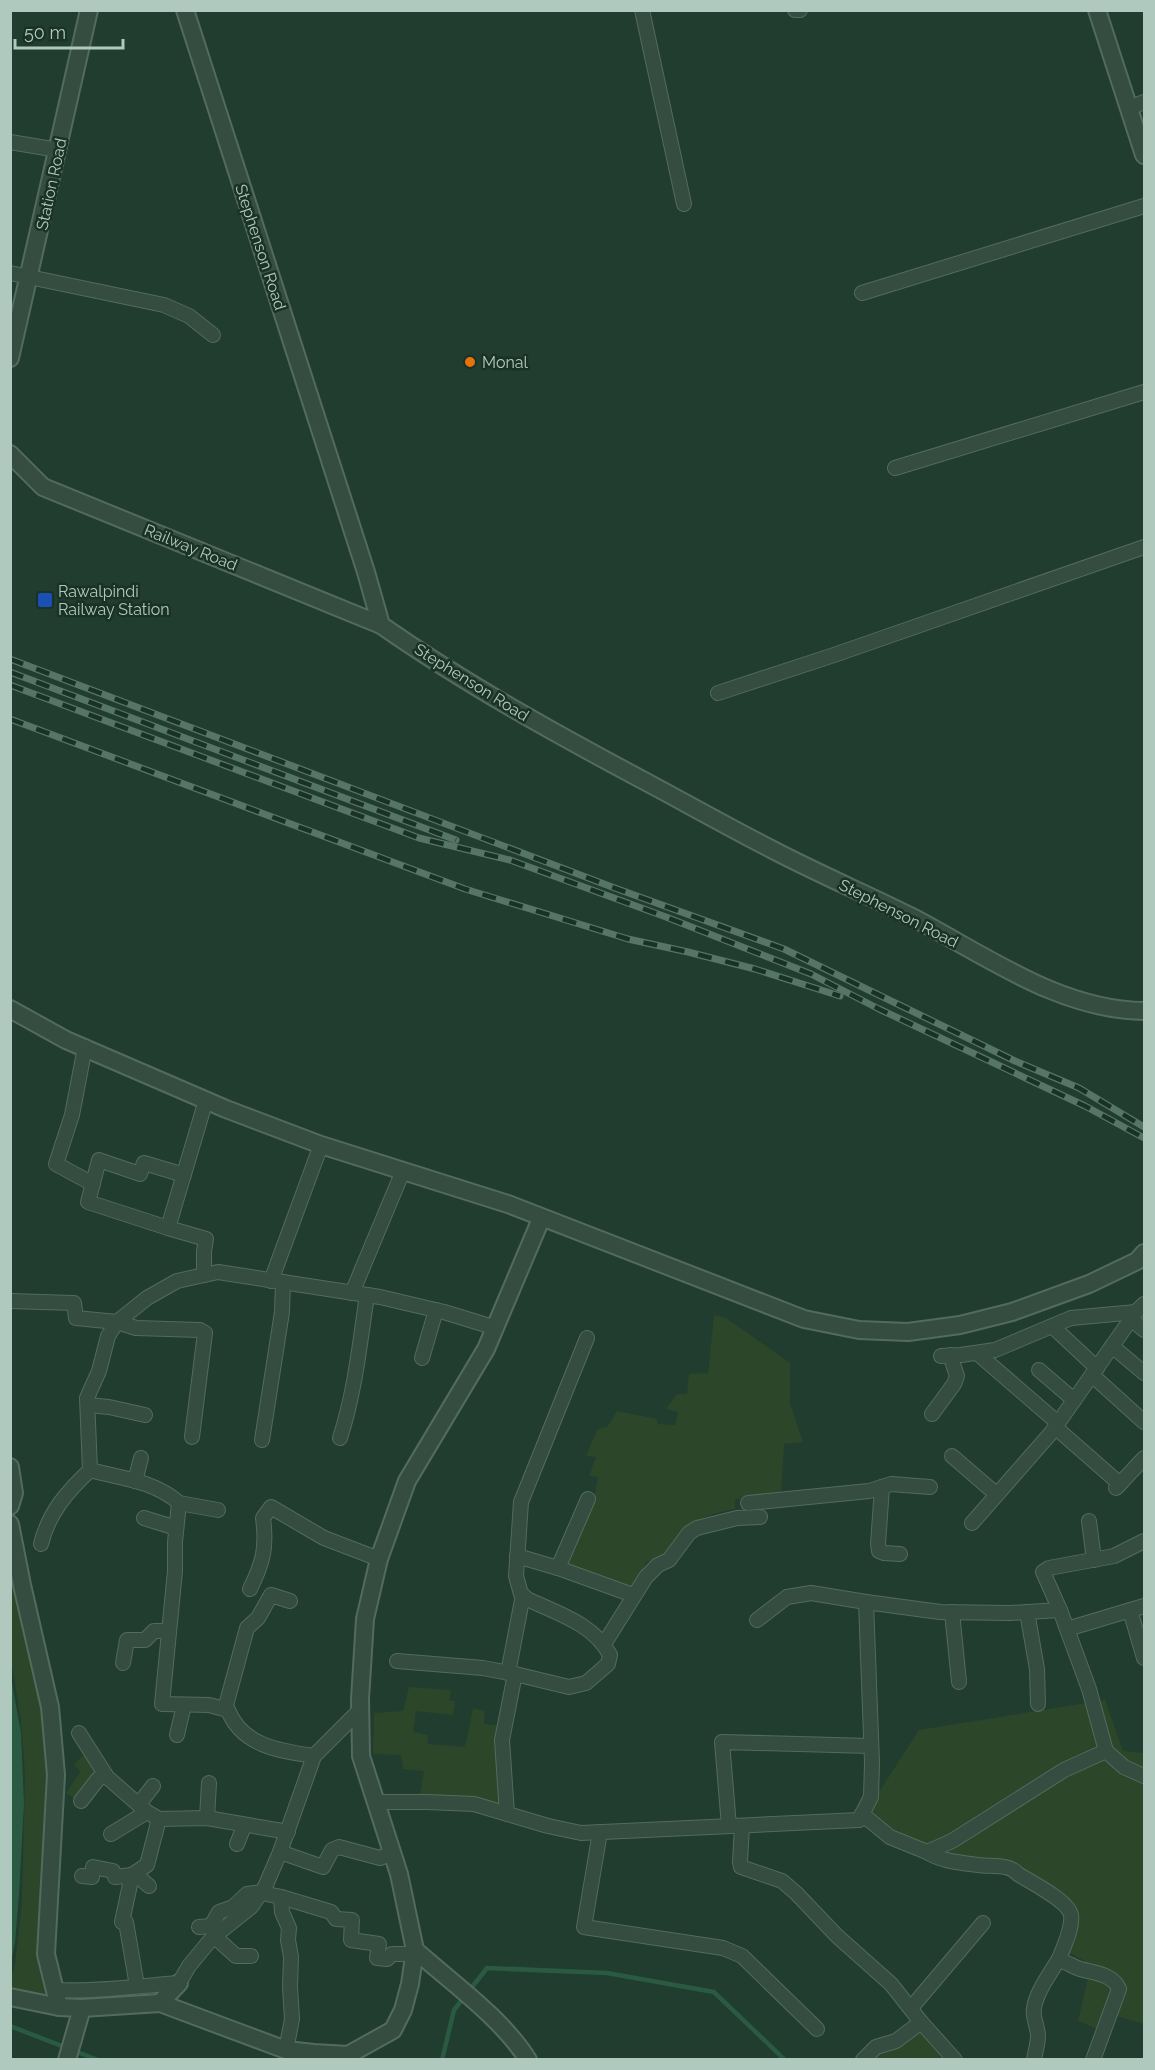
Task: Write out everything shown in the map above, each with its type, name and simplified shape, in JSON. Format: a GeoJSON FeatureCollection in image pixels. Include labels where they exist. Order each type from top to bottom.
{"type":"FeatureCollection","features":[{"type":"Feature","properties":{"kind":"street","name":"Station Road"},"geometry":{"type":"LineString","coordinates":[[10,357],[89,10]]}},
{"type":"Feature","properties":{"kind":"street","name":"Stephenson Road"},"geometry":{"type":"LineString","coordinates":[[185,10],[353,531],[381,625],[468,682],[595,755],[774,850],[912,917],[1024,977],[1072,999],[1144,1011]]}},
{"type":"Feature","properties":{"kind":"street"},"geometry":{"type":"LineString","coordinates":[[642,10],[684,204]]}},
{"type":"Feature","properties":{"kind":"street"},"geometry":{"type":"LineString","coordinates":[[795,10],[800,10]]}},
{"type":"Feature","properties":{"kind":"street"},"geometry":{"type":"LineString","coordinates":[[1098,10],[1137,105],[1144,155]]}},
{"type":"Feature","properties":{"kind":"street"},"geometry":{"type":"LineString","coordinates":[[10,142],[58,150]]}},
{"type":"Feature","properties":{"kind":"street"},"geometry":{"type":"LineString","coordinates":[[862,293],[1144,206]]}},
{"type":"Feature","properties":{"kind":"street"},"geometry":{"type":"LineString","coordinates":[[10,273],[164,305],[189,316],[213,335]]}},
{"type":"Feature","properties":{"kind":"street"},"geometry":{"type":"LineString","coordinates":[[895,468],[1144,392]]}},
{"type":"Feature","properties":{"kind":"street","name":"Railway Road"},"geometry":{"type":"LineString","coordinates":[[10,454],[43,487],[381,625]]}},
{"type":"Feature","properties":{"kind":"street"},"geometry":{"type":"LineString","coordinates":[[718,693],[845,652],[1144,547]]}},
{"type":"Feature","properties":{"kind":"street"},"geometry":{"type":"LineString","coordinates":[[10,1009],[66,1040],[206,1100],[321,1145],[508,1204],[541,1219],[804,1319],[859,1330],[908,1332],[960,1325],[1012,1312],[1089,1284],[1137,1261],[1144,1253]]}},
{"type":"Feature","properties":{"kind":"street"},"geometry":{"type":"LineString","coordinates":[[85,1047],[72,1115],[56,1164],[93,1184]]}},
{"type":"Feature","properties":{"kind":"street"},"geometry":{"type":"LineString","coordinates":[[168,1228],[206,1100]]}},
{"type":"Feature","properties":{"kind":"street"},"geometry":{"type":"LineString","coordinates":[[262,1440],[282,1312],[277,1282],[321,1145]]}},
{"type":"Feature","properties":{"kind":"street"},"geometry":{"type":"LineString","coordinates":[[184,1175],[144,1163],[140,1174],[99,1160],[88,1202],[206,1239],[204,1275]]}},
{"type":"Feature","properties":{"kind":"street"},"geometry":{"type":"LineString","coordinates":[[340,1438],[354,1378],[360,1294],[403,1172]]}},
{"type":"Feature","properties":{"kind":"street"},"geometry":{"type":"LineString","coordinates":[[10,1997],[59,2007],[82,2008],[160,2003],[286,2050],[348,2055],[393,2030],[403,2010],[415,1952],[399,1874],[361,1756],[360,1710],[365,1619],[379,1559],[407,1481],[486,1349],[541,1219]]}},
{"type":"Feature","properties":{"kind":"street"},"geometry":{"type":"LineString","coordinates":[[41,1544],[49,1517],[57,1504],[90,1470],[87,1398],[99,1371],[108,1336],[117,1322],[147,1298],[177,1281],[218,1272],[360,1294],[436,1310],[496,1328]]}},
{"type":"Feature","properties":{"kind":"street"},"geometry":{"type":"LineString","coordinates":[[10,1301],[74,1303],[76,1318],[117,1322],[136,1328],[200,1330],[206,1333],[192,1437]]}},
{"type":"Feature","properties":{"kind":"street"},"geometry":{"type":"LineString","coordinates":[[422,1358],[436,1310]]}},
{"type":"Feature","properties":{"kind":"street"},"geometry":{"type":"LineString","coordinates":[[932,1414],[954,1384],[957,1376],[946,1356],[995,1350],[1071,1318],[1137,1312]]}},
{"type":"Feature","properties":{"kind":"street"},"geometry":{"type":"LineString","coordinates":[[1137,1312],[1144,1330]]}},
{"type":"Feature","properties":{"kind":"street"},"geometry":{"type":"LineString","coordinates":[[972,1523],[1057,1425],[1137,1312]]}},
{"type":"Feature","properties":{"kind":"street"},"geometry":{"type":"LineString","coordinates":[[1052,1326],[1144,1422]]}},
{"type":"Feature","properties":{"kind":"street"},"geometry":{"type":"LineString","coordinates":[[507,1814],[501,1740],[524,1595],[516,1576],[521,1502],[587,1338]]}},
{"type":"Feature","properties":{"kind":"street"},"geometry":{"type":"LineString","coordinates":[[1112,1346],[1144,1373]]}},
{"type":"Feature","properties":{"kind":"street"},"geometry":{"type":"LineString","coordinates":[[977,1353],[1057,1425],[1118,1486],[1144,1458]]}},
{"type":"Feature","properties":{"kind":"street"},"geometry":{"type":"LineString","coordinates":[[1039,1370],[1074,1400]]}},
{"type":"Feature","properties":{"kind":"street"},"geometry":{"type":"LineString","coordinates":[[88,1405],[145,1414]]}},
{"type":"Feature","properties":{"kind":"street"},"geometry":{"type":"LineString","coordinates":[[952,1456],[996,1494]]}},
{"type":"Feature","properties":{"kind":"street"},"geometry":{"type":"LineString","coordinates":[[135,1481],[141,1458]]}},
{"type":"Feature","properties":{"kind":"street"},"geometry":{"type":"LineString","coordinates":[[10,1467],[14,1493],[10,1506]]}},
{"type":"Feature","properties":{"kind":"street"},"geometry":{"type":"LineString","coordinates":[[90,1470],[135,1481],[179,1503],[218,1510]]}},
{"type":"Feature","properties":{"kind":"street"},"geometry":{"type":"LineString","coordinates":[[748,1503],[869,1491],[891,1484],[930,1487]]}},
{"type":"Feature","properties":{"kind":"street"},"geometry":{"type":"LineString","coordinates":[[882,1487],[879,1551],[900,1554]]}},
{"type":"Feature","properties":{"kind":"street"},"geometry":{"type":"LineString","coordinates":[[558,1568],[588,1499]]}},
{"type":"Feature","properties":{"kind":"street"},"geometry":{"type":"LineString","coordinates":[[179,1503],[162,1704],[209,1705],[228,1710],[238,1728],[260,1744],[314,1756]]}},
{"type":"Feature","properties":{"kind":"street"},"geometry":{"type":"LineString","coordinates":[[250,1589],[262,1566],[266,1535],[263,1518],[271,1507],[324,1538],[379,1559]]}},
{"type":"Feature","properties":{"kind":"street"},"geometry":{"type":"LineString","coordinates":[[604,1644],[646,1576],[658,1565],[669,1560],[689,1533],[697,1528],[737,1518],[760,1517]]}},
{"type":"Feature","properties":{"kind":"street"},"geometry":{"type":"LineString","coordinates":[[144,1518],[176,1528]]}},
{"type":"Feature","properties":{"kind":"street"},"geometry":{"type":"LineString","coordinates":[[1089,1521],[1094,1560]]}},
{"type":"Feature","properties":{"kind":"street"},"geometry":{"type":"LineString","coordinates":[[10,1524],[50,1707],[56,1775],[46,1954],[59,2007]]}},
{"type":"Feature","properties":{"kind":"street"},"geometry":{"type":"LineString","coordinates":[[1144,1541],[1114,1556],[1049,1568],[1042,1572],[1060,1610],[1089,1689],[1106,1751],[1124,1767],[1144,1776]]}},
{"type":"Feature","properties":{"kind":"street"},"geometry":{"type":"LineString","coordinates":[[517,1556],[633,1595]]}},
{"type":"Feature","properties":{"kind":"street"},"geometry":{"type":"LineString","coordinates":[[757,1620],[787,1597],[811,1593],[952,1612],[1060,1610]]}},
{"type":"Feature","properties":{"kind":"street"},"geometry":{"type":"LineString","coordinates":[[397,1661],[483,1668],[569,1687],[586,1683],[608,1664],[610,1655],[604,1644],[591,1630],[524,1595]]}},
{"type":"Feature","properties":{"kind":"street"},"geometry":{"type":"LineString","coordinates":[[225,1709],[247,1628],[258,1618],[271,1596],[290,1601]]}},
{"type":"Feature","properties":{"kind":"street"},"geometry":{"type":"LineString","coordinates":[[375,1802],[474,1804],[548,1826],[581,1833],[859,1820],[871,1797],[866,1602]]}},
{"type":"Feature","properties":{"kind":"street"},"geometry":{"type":"LineString","coordinates":[[1067,1629],[1144,1606]]}},
{"type":"Feature","properties":{"kind":"street"},"geometry":{"type":"LineString","coordinates":[[1130,1610],[1144,1658]]}},
{"type":"Feature","properties":{"kind":"street"},"geometry":{"type":"LineString","coordinates":[[952,1612],[959,1682]]}},
{"type":"Feature","properties":{"kind":"street"},"geometry":{"type":"LineString","coordinates":[[1027,1612],[1037,1669],[1038,1704]]}},
{"type":"Feature","properties":{"kind":"street"},"geometry":{"type":"LineString","coordinates":[[123,1663],[127,1640],[145,1640],[154,1631],[169,1631]]}},
{"type":"Feature","properties":{"kind":"street"},"geometry":{"type":"LineString","coordinates":[[177,1735],[184,1705]]}},
{"type":"Feature","properties":{"kind":"street"},"geometry":{"type":"LineString","coordinates":[[160,2003],[179,1983],[189,1966],[214,1936],[251,1907],[264,1889],[288,1832],[314,1756],[360,1710]]}},
{"type":"Feature","properties":{"kind":"street"},"geometry":{"type":"LineString","coordinates":[[79,1733],[104,1767],[148,1812]]}},
{"type":"Feature","properties":{"kind":"street"},"geometry":{"type":"LineString","coordinates":[[871,1746],[722,1742],[741,1867],[782,1881],[837,1936],[891,1984],[955,2060]]}},
{"type":"Feature","properties":{"kind":"street"},"geometry":{"type":"LineString","coordinates":[[927,1852],[952,1841],[1064,1770],[1106,1751]]}},
{"type":"Feature","properties":{"kind":"street"},"geometry":{"type":"LineString","coordinates":[[81,1801],[104,1767]]}},
{"type":"Feature","properties":{"kind":"street"},"geometry":{"type":"LineString","coordinates":[[207,1818],[209,1783]]}},
{"type":"Feature","properties":{"kind":"street"},"geometry":{"type":"LineString","coordinates":[[82,1876],[92,1876],[93,1866],[113,1871],[115,1877],[134,1875],[147,1865],[148,1812],[153,1786]]}},
{"type":"Feature","properties":{"kind":"street"},"geometry":{"type":"LineString","coordinates":[[111,1834],[148,1812],[207,1818],[288,1832]]}},
{"type":"Feature","properties":{"kind":"street"},"geometry":{"type":"LineString","coordinates":[[862,1814],[890,1837],[939,1857],[976,1865],[1014,1869],[1018,1874],[1058,1899],[1070,1911],[1069,1933],[1060,1957],[1042,1988],[1034,2008],[1038,2037],[1034,2060]]}},
{"type":"Feature","properties":{"kind":"street"},"geometry":{"type":"LineString","coordinates":[[237,1844],[244,1826]]}},
{"type":"Feature","properties":{"kind":"street"},"geometry":{"type":"LineString","coordinates":[[600,1832],[584,1927],[723,1948],[742,1956],[817,2029]]}},
{"type":"Feature","properties":{"kind":"street"},"geometry":{"type":"LineString","coordinates":[[280,1852],[323,1866],[332,1850],[339,1847],[380,1858],[392,1853]]}},
{"type":"Feature","properties":{"kind":"street"},"geometry":{"type":"LineString","coordinates":[[134,1875],[122,1922],[126,1922],[137,1986]]}},
{"type":"Feature","properties":{"kind":"street"},"geometry":{"type":"LineString","coordinates":[[134,1875],[149,1886]]}},
{"type":"Feature","properties":{"kind":"street"},"geometry":{"type":"LineString","coordinates":[[264,1889],[267,1894],[331,1912],[336,1919],[352,1920],[351,1940],[379,1944],[377,1958],[387,1959],[392,1954],[415,1952],[492,2018],[528,2060]]}},
{"type":"Feature","properties":{"kind":"street"},"geometry":{"type":"LineString","coordinates":[[199,1927],[211,1926],[219,1912],[233,1907],[248,1894],[264,1889]]}},
{"type":"Feature","properties":{"kind":"street"},"geometry":{"type":"LineString","coordinates":[[282,1897],[282,1912],[289,1928],[288,1940],[291,1957],[292,2019],[286,2050]]}},
{"type":"Feature","properties":{"kind":"street"},"geometry":{"type":"LineString","coordinates":[[911,2008],[983,1923]]}},
{"type":"Feature","properties":{"kind":"street"},"geometry":{"type":"LineString","coordinates":[[214,1936],[236,1956],[251,1956]]}},
{"type":"Feature","properties":{"kind":"street"},"geometry":{"type":"LineString","coordinates":[[1060,1957],[1062,1961],[1095,1972],[1113,1981],[1119,1989],[1093,2060]]}},
{"type":"Feature","properties":{"kind":"street"},"geometry":{"type":"LineString","coordinates":[[55,1990],[81,1991],[179,1983]]}},
{"type":"Feature","properties":{"kind":"street"},"geometry":{"type":"LineString","coordinates":[[67,2060],[82,2008]]}},
{"type":"Feature","properties":{"kind":"street"},"geometry":{"type":"LineString","coordinates":[[863,2060],[876,2048],[896,2041],[921,2022]]}},
{"type":"Feature","properties":{"kind":"shaded area"},"geometry":{"type":"Polygon","coordinates":[[[714,1315],[726,1318],[790,1363],[790,1404],[803,1442],[784,1444],[781,1497],[735,1499],[735,1509],[701,1519],[687,1530],[666,1559],[646,1562],[632,1590],[566,1563],[595,1494],[598,1477],[589,1476],[596,1457],[586,1456],[597,1430],[608,1426],[617,1411],[657,1419],[657,1424],[675,1425],[678,1412],[666,1409],[677,1394],[687,1394],[689,1374],[708,1373],[714,1315]]]}},
{"type":"Feature","properties":{"kind":"shaded area"},"geometry":{"type":"Polygon","coordinates":[[[10,1550],[30,1635],[52,1771],[48,1996],[11,1987],[22,1902],[25,1775],[21,1720],[11,1661],[10,1550]]]}},
{"type":"Feature","properties":{"kind":"shaded area"},"geometry":{"type":"Polygon","coordinates":[[[10,1672],[21,1733],[24,1804],[15,1943],[11,1961],[10,1672]]]}},
{"type":"Feature","properties":{"kind":"shaded area"},"geometry":{"type":"Polygon","coordinates":[[[409,1687],[451,1690],[449,1701],[455,1701],[453,1715],[416,1711],[413,1732],[427,1735],[428,1744],[465,1747],[473,1708],[485,1711],[484,1724],[504,1726],[501,1803],[420,1794],[424,1771],[403,1769],[401,1755],[373,1754],[374,1713],[403,1711],[409,1687]]]}},
{"type":"Feature","properties":{"kind":"shaded area"},"geometry":{"type":"Polygon","coordinates":[[[1105,1700],[1123,1751],[1144,1753],[1144,2024],[1113,2015],[1098,2029],[1078,2021],[1091,1965],[1064,1949],[1066,1914],[999,1871],[944,1869],[868,1809],[919,1730],[1105,1700]]]}},
{"type":"Feature","properties":{"kind":"shaded area"},"geometry":{"type":"Polygon","coordinates":[[[87,1751],[102,1771],[79,1801],[66,1793],[81,1771],[74,1765],[87,1751]]]}},
{"type":"Feature","properties":{"kind":"shaded area"},"geometry":{"type":"Polygon","coordinates":[[[915,2027],[946,2059],[859,2060],[915,2027]]]}},
{"type":"Feature","properties":{"kind":"waterway"},"geometry":{"type":"LineString","coordinates":[[442,2060],[454,2010],[487,1968],[607,1973],[714,1992],[785,2060]]}},
{"type":"Feature","properties":{"kind":"waterway"},"geometry":{"type":"LineString","coordinates":[[10,2026],[98,2060]]}},
{"type":"Feature","properties":{"kind":"railway"},"geometry":{"type":"LineString","coordinates":[[10,659],[612,887],[784,949],[1015,1061],[1079,1088],[1144,1127]]}},
{"type":"Feature","properties":{"kind":"railway"},"geometry":{"type":"LineString","coordinates":[[10,672],[456,840]]}},
{"type":"Feature","properties":{"kind":"railway"},"geometry":{"type":"LineString","coordinates":[[10,685],[419,838],[510,860],[666,917],[811,974],[879,1009],[1085,1106],[1144,1138]]}},
{"type":"Feature","properties":{"kind":"railway"},"geometry":{"type":"LineString","coordinates":[[10,719],[465,889],[628,939],[755,969],[840,996]]}},
{"type":"Feature","properties":{"kind":"place","name":"Monal"},"geometry":{"type":"Point","coordinates":[470,362]}},
{"type":"Feature","properties":{"kind":"place","name":"Rawalpindi Railway Station"},"geometry":{"type":"Point","coordinates":[45,600]}}]}
